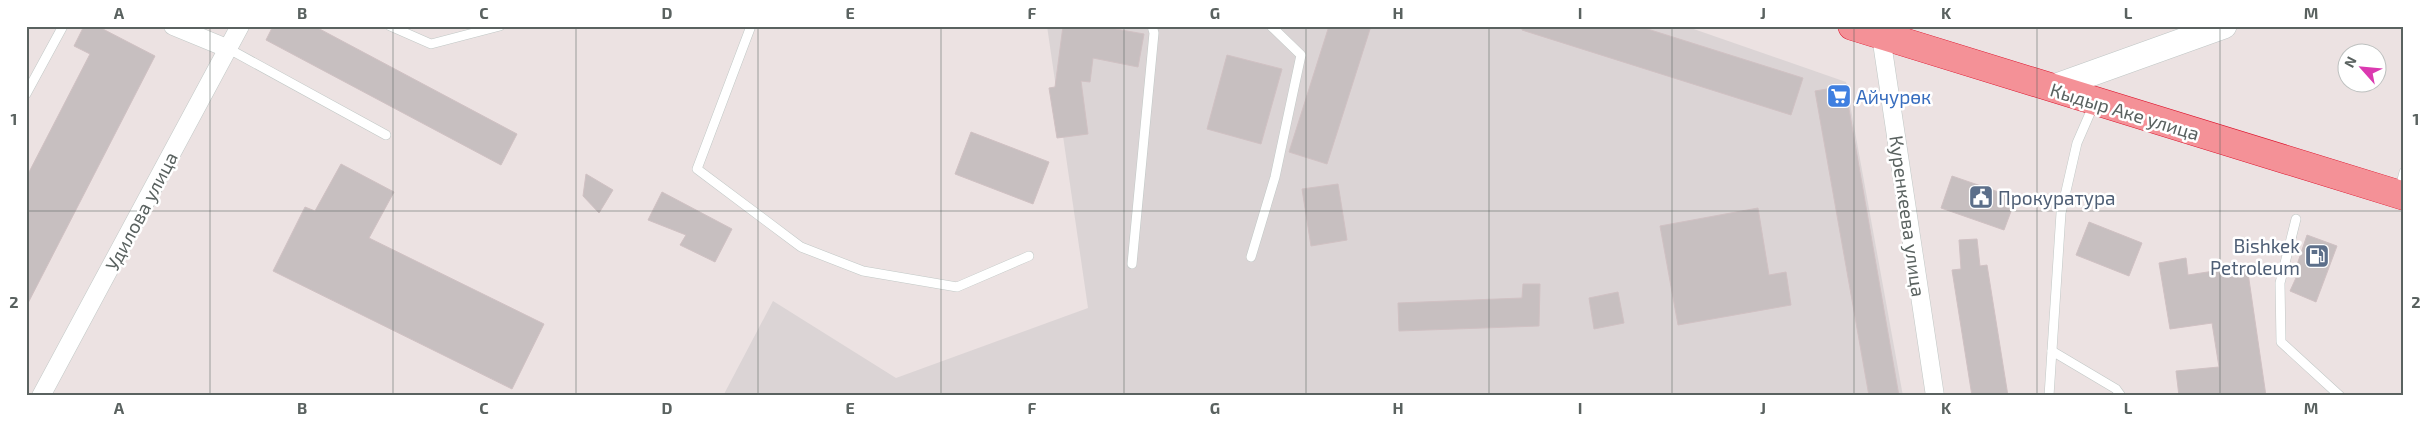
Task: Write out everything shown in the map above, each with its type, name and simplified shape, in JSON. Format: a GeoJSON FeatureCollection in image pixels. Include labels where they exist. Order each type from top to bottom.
{"type":"FeatureCollection","features":[{"type":"Feature","properties":{"kind":"highway","name":"Кыдыр Аке улица"},"geometry":{"type":"LineString","coordinates":[[1852,26],[2051,88],[2402,190]]}},
{"type":"Feature","properties":{"kind":"main road"},"geometry":{"type":"LineString","coordinates":[[2051,88],[2224,26]]}},
{"type":"Feature","properties":{"kind":"street"},"geometry":{"type":"LineString","coordinates":[[173,26],[229,49]]}},
{"type":"Feature","properties":{"kind":"street","name":"Удилова улица"},"geometry":{"type":"LineString","coordinates":[[41,396],[240,26]]}},
{"type":"Feature","properties":{"kind":"street","name":"Куренкеева улица"},"geometry":{"type":"LineString","coordinates":[[1882,36],[1935,396]]}},
{"type":"Feature","properties":{"kind":"lane"},"geometry":{"type":"LineString","coordinates":[[26,94],[63,26]]}},
{"type":"Feature","properties":{"kind":"lane"},"geometry":{"type":"LineString","coordinates":[[390,26],[431,44],[500,26]]}},
{"type":"Feature","properties":{"kind":"lane"},"geometry":{"type":"LineString","coordinates":[[751,26],[697,169],[801,246],[863,271],[957,288],[1029,256]]}},
{"type":"Feature","properties":{"kind":"lane"},"geometry":{"type":"LineString","coordinates":[[1132,264],[1154,33],[1152,26]]}},
{"type":"Feature","properties":{"kind":"lane"},"geometry":{"type":"LineString","coordinates":[[1251,257],[1275,177],[1301,55],[1271,26]]}},
{"type":"Feature","properties":{"kind":"lane"},"geometry":{"type":"LineString","coordinates":[[229,49],[386,135]]}},
{"type":"Feature","properties":{"kind":"lane"},"geometry":{"type":"LineString","coordinates":[[2049,396],[2061,213],[2077,143],[2095,101]]}},
{"type":"Feature","properties":{"kind":"lane"},"geometry":{"type":"LineString","coordinates":[[2296,219],[2280,283],[2281,342],[2340,396]]}},
{"type":"Feature","properties":{"kind":"lane"},"geometry":{"type":"LineString","coordinates":[[2052,351],[2116,389],[2121,396]]}},
{"type":"Feature","properties":{"kind":"shaded area"},"geometry":{"type":"Polygon","coordinates":[[[1047,26],[1685,26],[1846,82],[1903,396],[723,396],[773,301],[896,378],[1088,308],[1047,26]]]}},
{"type":"Feature","properties":{"kind":"building"},"geometry":{"type":"Polygon","coordinates":[[[84,26],[97,26],[155,56],[26,307],[26,178],[90,54],[74,46],[84,26]]]}},
{"type":"Feature","properties":{"kind":"building"},"geometry":{"type":"Polygon","coordinates":[[[273,26],[314,26],[517,134],[501,165],[266,40],[273,26]]]}},
{"type":"Feature","properties":{"kind":"building"},"geometry":{"type":"Polygon","coordinates":[[[1063,26],[1099,26],[1144,34],[1138,67],[1093,58],[1090,82],[1081,81],[1088,134],[1057,138],[1049,88],[1055,87],[1063,26]]]}},
{"type":"Feature","properties":{"kind":"building"},"geometry":{"type":"Polygon","coordinates":[[[1329,26],[1371,26],[1327,164],[1289,152],[1329,26]]]}},
{"type":"Feature","properties":{"kind":"building"},"geometry":{"type":"Polygon","coordinates":[[[1522,26],[1638,26],[1803,78],[1791,115],[1522,30],[1522,26]]]}},
{"type":"Feature","properties":{"kind":"building"},"geometry":{"type":"Polygon","coordinates":[[[1227,55],[1282,69],[1261,144],[1207,129],[1227,55]]]}},
{"type":"Feature","properties":{"kind":"building"},"geometry":{"type":"Polygon","coordinates":[[[1845,86],[1899,396],[1869,396],[1815,91],[1845,86]]]}},
{"type":"Feature","properties":{"kind":"building"},"geometry":{"type":"Polygon","coordinates":[[[971,132],[1049,162],[1033,204],[955,174],[971,132]]]}},
{"type":"Feature","properties":{"kind":"building"},"geometry":{"type":"Polygon","coordinates":[[[341,164],[394,192],[369,238],[544,324],[512,389],[273,271],[305,207],[315,211],[341,164]]]}},
{"type":"Feature","properties":{"kind":"building"},"geometry":{"type":"Polygon","coordinates":[[[586,174],[613,190],[599,213],[583,196],[586,174]]]}},
{"type":"Feature","properties":{"kind":"building"},"geometry":{"type":"Polygon","coordinates":[[[1952,176],[2016,198],[2004,230],[1941,208],[1952,176]]]}},
{"type":"Feature","properties":{"kind":"building"},"geometry":{"type":"Polygon","coordinates":[[[1338,184],[1347,240],[1311,246],[1302,189],[1338,184]]]}},
{"type":"Feature","properties":{"kind":"building"},"geometry":{"type":"Polygon","coordinates":[[[662,192],[732,229],[715,262],[680,245],[686,235],[648,220],[662,192]]]}},
{"type":"Feature","properties":{"kind":"building"},"geometry":{"type":"Polygon","coordinates":[[[1758,208],[1769,275],[1786,272],[1791,305],[1678,325],[1660,226],[1758,208]]]}},
{"type":"Feature","properties":{"kind":"building"},"geometry":{"type":"Polygon","coordinates":[[[2089,222],[2142,243],[2129,276],[2076,255],[2089,222]]]}},
{"type":"Feature","properties":{"kind":"building"},"geometry":{"type":"Polygon","coordinates":[[[2307,235],[2337,246],[2316,302],[2290,291],[2300,269],[2296,268],[2307,235]]]}},
{"type":"Feature","properties":{"kind":"building"},"geometry":{"type":"Polygon","coordinates":[[[1977,239],[1980,266],[1987,265],[2008,396],[1972,396],[1952,270],[1961,269],[1959,240],[1977,239]]]}},
{"type":"Feature","properties":{"kind":"building"},"geometry":{"type":"Polygon","coordinates":[[[2186,258],[2188,275],[2247,266],[2266,396],[2179,396],[2176,371],[2219,367],[2212,323],[2170,329],[2159,263],[2186,258]]]}},
{"type":"Feature","properties":{"kind":"building"},"geometry":{"type":"Polygon","coordinates":[[[1523,284],[1540,284],[1539,326],[1399,331],[1398,303],[1522,298],[1523,284]]]}},
{"type":"Feature","properties":{"kind":"building"},"geometry":{"type":"Polygon","coordinates":[[[1618,292],[1624,323],[1594,329],[1589,298],[1618,292]]]}},
{"type":"Feature","properties":{"kind":"place","name":"Айчурөк"},"geometry":{"type":"Point","coordinates":[1839,96]}},
{"type":"Feature","properties":{"kind":"place","name":"Прокуратура"},"geometry":{"type":"Point","coordinates":[1981,197]}},
{"type":"Feature","properties":{"kind":"place","name":"Bishkek Petroleum"},"geometry":{"type":"Point","coordinates":[2317,256]}}]}
